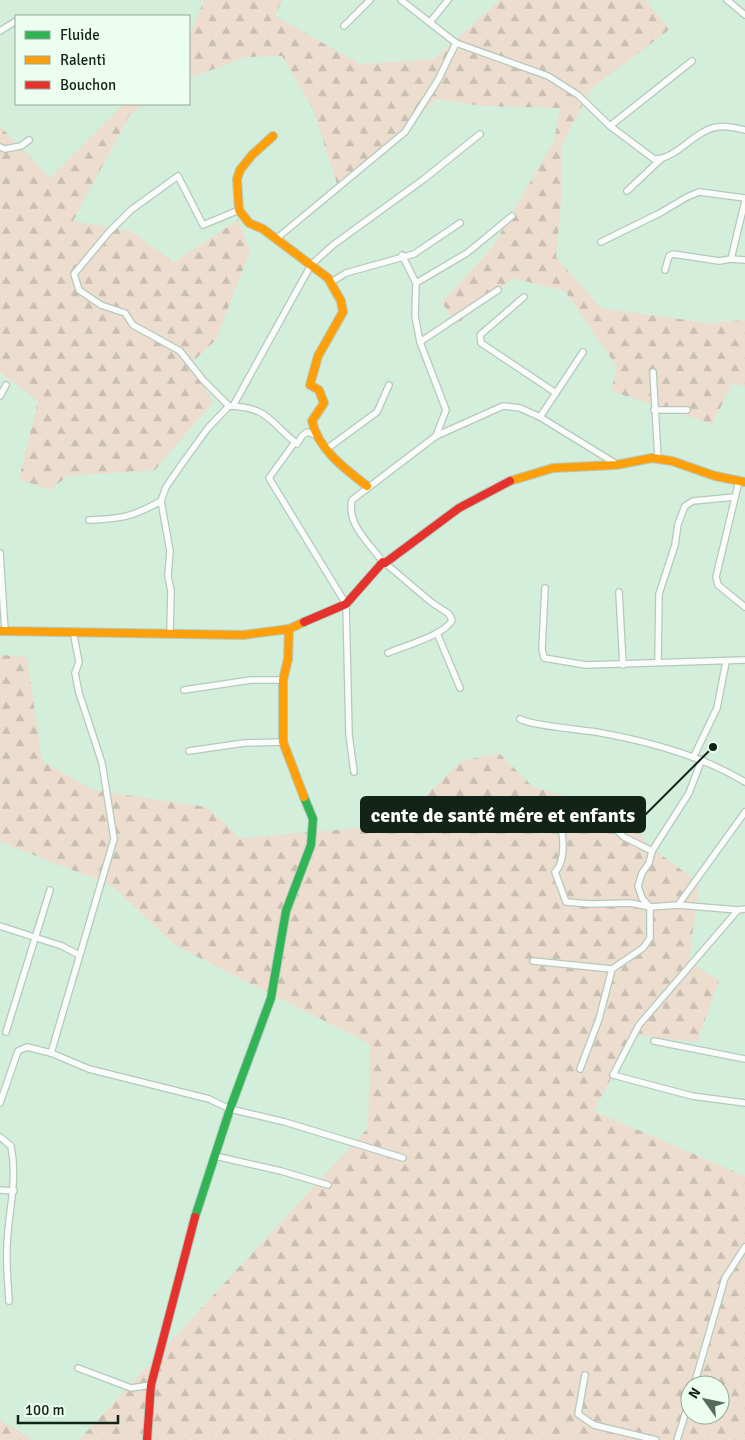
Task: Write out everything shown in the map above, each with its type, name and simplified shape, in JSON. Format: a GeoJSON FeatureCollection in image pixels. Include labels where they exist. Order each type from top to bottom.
{"type":"FeatureCollection","features":[{"type":"Feature","properties":{"kind":"street"},"geometry":{"type":"LineString","coordinates":[[344,26],[370,0]]}},
{"type":"Feature","properties":{"kind":"street"},"geometry":{"type":"LineString","coordinates":[[401,0],[431,21],[456,43],[548,76],[578,95],[610,126],[654,159],[662,159]]}},
{"type":"Feature","properties":{"kind":"street"},"geometry":{"type":"LineString","coordinates":[[431,21],[448,0]]}},
{"type":"Feature","properties":{"kind":"street"},"geometry":{"type":"LineString","coordinates":[[727,0],[745,15]]}},
{"type":"Feature","properties":{"kind":"street"},"geometry":{"type":"LineString","coordinates":[[0,31],[15,22]]}},
{"type":"Feature","properties":{"kind":"street"},"geometry":{"type":"LineString","coordinates":[[276,239],[406,132],[438,80],[456,43]]}},
{"type":"Feature","properties":{"kind":"street"},"geometry":{"type":"LineString","coordinates":[[610,126],[692,61]]}},
{"type":"Feature","properties":{"kind":"street"},"geometry":{"type":"LineString","coordinates":[[627,191],[662,159],[716,127],[745,130]]}},
{"type":"Feature","properties":{"kind":"street"},"geometry":{"type":"LineString","coordinates":[[170,634],[171,591],[168,576],[170,551],[161,501],[166,487],[212,422],[231,406],[311,265],[333,245],[424,180],[480,134]]}},
{"type":"Feature","properties":{"kind":"street"},"geometry":{"type":"LineString","coordinates":[[273,136],[252,155],[240,170],[237,179],[239,210],[250,223],[263,229],[328,278],[341,300],[343,312],[318,356],[311,376],[310,385],[319,390],[324,403],[312,421],[315,435]]}},
{"type":"Feature","properties":{"kind":"street"},"geometry":{"type":"LineString","coordinates":[[0,147],[5,150],[21,146],[29,140]]}},
{"type":"Feature","properties":{"kind":"street"},"geometry":{"type":"LineString","coordinates":[[239,210],[203,225],[178,176],[131,210],[109,232],[74,274],[79,290],[101,305],[125,313],[133,325],[180,351],[203,380],[231,406],[256,410],[264,414],[295,442]]}},
{"type":"Feature","properties":{"kind":"street"},"geometry":{"type":"LineString","coordinates":[[601,242],[660,213],[687,196],[700,192],[745,200],[731,258]]}},
{"type":"Feature","properties":{"kind":"street"},"geometry":{"type":"LineString","coordinates":[[416,283],[467,252],[512,216]]}},
{"type":"Feature","properties":{"kind":"street"},"geometry":{"type":"LineString","coordinates":[[330,283],[346,272],[414,254],[460,223]]}},
{"type":"Feature","properties":{"kind":"street"},"geometry":{"type":"LineString","coordinates":[[665,270],[669,256],[673,254],[719,261],[731,258],[745,260]]}},
{"type":"Feature","properties":{"kind":"street"},"geometry":{"type":"LineString","coordinates":[[402,256],[416,283],[415,316],[420,342],[446,410],[436,436]]}},
{"type":"Feature","properties":{"kind":"street"},"geometry":{"type":"LineString","coordinates":[[420,342],[498,290]]}},
{"type":"Feature","properties":{"kind":"street"},"geometry":{"type":"LineString","coordinates":[[524,297],[480,336],[480,342],[556,393]]}},
{"type":"Feature","properties":{"kind":"street"},"geometry":{"type":"LineString","coordinates":[[540,417],[583,352]]}},
{"type":"Feature","properties":{"kind":"street"},"geometry":{"type":"LineString","coordinates":[[653,372],[658,458]]}},
{"type":"Feature","properties":{"kind":"street"},"geometry":{"type":"LineString","coordinates":[[0,396],[6,385]]}},
{"type":"Feature","properties":{"kind":"street"},"geometry":{"type":"LineString","coordinates":[[328,448],[377,412],[389,385]]}},
{"type":"Feature","properties":{"kind":"street"},"geometry":{"type":"LineString","coordinates":[[388,653],[437,633],[450,625],[452,620],[449,614],[431,602],[384,563],[351,519],[350,509],[352,500],[367,486],[436,436],[503,406],[520,408],[540,417],[618,465]]}},
{"type":"Feature","properties":{"kind":"street"},"geometry":{"type":"LineString","coordinates":[[654,410],[687,410]]}},
{"type":"Feature","properties":{"kind":"street"},"geometry":{"type":"LineString","coordinates":[[354,772],[349,735],[346,604],[269,478],[295,442],[297,444],[307,432],[315,435],[341,465],[367,486]]}},
{"type":"Feature","properties":{"kind":"street"},"geometry":{"type":"LineString","coordinates":[[0,553],[2,631],[242,635],[289,629],[346,604],[384,563],[452,510],[483,492],[544,470],[584,464],[618,465],[633,460],[658,458],[742,482],[735,497],[716,577],[718,585],[745,607]]}},
{"type":"Feature","properties":{"kind":"street"},"geometry":{"type":"LineString","coordinates":[[658,662],[659,594],[675,545],[678,524],[685,506],[693,501],[735,497]]}},
{"type":"Feature","properties":{"kind":"street"},"geometry":{"type":"LineString","coordinates":[[89,520],[123,519],[138,514],[161,501]]}},
{"type":"Feature","properties":{"kind":"street"},"geometry":{"type":"LineString","coordinates":[[545,588],[542,650],[544,658],[586,665],[745,660]]}},
{"type":"Feature","properties":{"kind":"street"},"geometry":{"type":"LineString","coordinates":[[619,592],[623,665]]}},
{"type":"Feature","properties":{"kind":"street"},"geometry":{"type":"LineString","coordinates":[[146,1440],[150,1385],[190,1231],[230,1109],[271,998],[286,912],[311,846],[312,819],[283,742],[283,680],[288,659],[289,629]]}},
{"type":"Feature","properties":{"kind":"street"},"geometry":{"type":"LineString","coordinates":[[51,1053],[114,838],[102,763],[79,693],[75,673],[79,662],[73,632]]}},
{"type":"Feature","properties":{"kind":"street"},"geometry":{"type":"LineString","coordinates":[[437,633],[460,688]]}},
{"type":"Feature","properties":{"kind":"street"},"geometry":{"type":"LineString","coordinates":[[694,756],[716,708],[726,662]]}},
{"type":"Feature","properties":{"kind":"street"},"geometry":{"type":"LineString","coordinates":[[184,690],[251,680],[283,680]]}},
{"type":"Feature","properties":{"kind":"street"},"geometry":{"type":"LineString","coordinates":[[520,719],[606,734],[694,756],[724,769],[745,782]]}},
{"type":"Feature","properties":{"kind":"street"},"geometry":{"type":"LineString","coordinates":[[189,750],[244,742],[283,742]]}},
{"type":"Feature","properties":{"kind":"street"},"geometry":{"type":"LineString","coordinates":[[533,961],[612,969],[644,948],[650,938],[650,907],[642,898],[638,886],[652,851],[689,793],[702,759]]}},
{"type":"Feature","properties":{"kind":"street"},"geometry":{"type":"LineString","coordinates":[[678,905],[745,812]]}},
{"type":"Feature","properties":{"kind":"street"},"geometry":{"type":"LineString","coordinates":[[652,851],[624,837],[601,816],[559,818],[562,829],[562,859],[559,868],[555,872],[566,902],[591,904],[630,903],[650,907],[678,905],[745,909]]}},
{"type":"Feature","properties":{"kind":"street"},"geometry":{"type":"LineString","coordinates":[[6,1032],[50,890]]}},
{"type":"Feature","properties":{"kind":"street"},"geometry":{"type":"LineString","coordinates":[[738,910],[640,1026],[613,1075],[692,1096],[745,1103]]}},
{"type":"Feature","properties":{"kind":"street"},"geometry":{"type":"LineString","coordinates":[[0,926],[62,946],[79,955]]}},
{"type":"Feature","properties":{"kind":"street"},"geometry":{"type":"LineString","coordinates":[[580,1069],[599,1019],[612,969]]}},
{"type":"Feature","properties":{"kind":"street"},"geometry":{"type":"LineString","coordinates":[[654,1042],[745,1059]]}},
{"type":"Feature","properties":{"kind":"street"},"geometry":{"type":"LineString","coordinates":[[0,1103],[18,1051],[27,1047],[51,1053],[90,1069],[209,1099],[230,1109],[285,1122],[403,1158]]}},
{"type":"Feature","properties":{"kind":"street"},"geometry":{"type":"LineString","coordinates":[[0,1137],[11,1146],[14,1161],[14,1191],[3,1246],[9,1302]]}},
{"type":"Feature","properties":{"kind":"street"},"geometry":{"type":"LineString","coordinates":[[215,1156],[281,1171],[328,1186]]}},
{"type":"Feature","properties":{"kind":"street"},"geometry":{"type":"LineString","coordinates":[[0,1190],[14,1191]]}},
{"type":"Feature","properties":{"kind":"street"},"geometry":{"type":"LineString","coordinates":[[697,1375],[726,1278],[745,1247]]}},
{"type":"Feature","properties":{"kind":"street"},"geometry":{"type":"LineString","coordinates":[[78,1368],[131,1388],[150,1385]]}},
{"type":"Feature","properties":{"kind":"street"},"geometry":{"type":"LineString","coordinates":[[585,1375],[578,1414],[594,1425],[656,1440]]}},
{"type":"Feature","properties":{"kind":"street"},"geometry":{"type":"LineString","coordinates":[[677,1440],[682,1425]]}},
{"type":"Feature","properties":{"kind":"green space"},"geometry":{"type":"Polygon","coordinates":[[[204,0],[282,0],[275,16],[360,64],[434,59],[500,0],[645,0],[670,29],[591,89],[561,146],[561,202],[556,257],[601,308],[708,323],[745,320],[745,387],[733,383],[712,424],[611,391],[617,367],[565,291],[513,278],[456,325],[442,302],[492,248],[554,141],[560,108],[482,106],[437,99],[337,184],[313,109],[282,56],[247,57],[190,78],[190,35],[204,0]]]}},
{"type":"Feature","properties":{"kind":"green space"},"geometry":{"type":"Polygon","coordinates":[[[123,105],[143,105],[129,116],[73,221],[131,231],[174,262],[238,220],[250,251],[216,340],[190,364],[213,402],[155,470],[68,476],[49,490],[19,479],[38,401],[0,372],[0,126],[50,178],[123,105]]]}},
{"type":"Feature","properties":{"kind":"green space"},"geometry":{"type":"Polygon","coordinates":[[[0,655],[27,657],[42,761],[93,790],[207,807],[240,838],[396,825],[461,761],[499,753],[533,787],[626,812],[648,845],[699,883],[689,961],[719,981],[697,1042],[634,1035],[594,1111],[745,1176],[745,1440],[79,1440],[368,1128],[370,1044],[176,946],[111,885],[0,842],[0,655]]]}},
{"type":"Feature","properties":{"kind":"green space"},"geometry":{"type":"Polygon","coordinates":[[[0,1420],[33,1440],[0,1440],[0,1420]]]}},
{"type":"Feature","properties":{"kind":"traffic: fast"},"geometry":{"type":"LineString","coordinates":[[195,1217],[230,1109],[271,998],[286,911],[311,845],[313,819],[304,797]]}},
{"type":"Feature","properties":{"kind":"traffic: slow"},"geometry":{"type":"LineString","coordinates":[[273,136],[252,155],[240,170],[237,179],[239,210],[249,223],[263,229],[328,278],[341,301],[343,312],[318,356],[310,385],[319,390],[324,403],[312,421],[315,431],[326,449],[367,486]]}},
{"type":"Feature","properties":{"kind":"traffic: slow"},"geometry":{"type":"LineString","coordinates":[[510,481],[553,468],[616,465],[652,458],[672,461],[715,476],[745,482]]}},
{"type":"Feature","properties":{"kind":"traffic: slow"},"geometry":{"type":"LineString","coordinates":[[0,631],[243,635],[289,629],[304,622]]}},
{"type":"Feature","properties":{"kind":"traffic: slow"},"geometry":{"type":"LineString","coordinates":[[289,629],[288,659],[283,680],[283,742],[304,797]]}},
{"type":"Feature","properties":{"kind":"traffic: jam"},"geometry":{"type":"LineString","coordinates":[[304,622],[346,604],[383,562],[385,563],[459,508],[510,481]]}},
{"type":"Feature","properties":{"kind":"traffic: jam"},"geometry":{"type":"LineString","coordinates":[[147,1440],[151,1385],[195,1217]]}},
{"type":"Feature","properties":{"kind":"place","name":"cente de santé mére et enfants"},"geometry":{"type":"Point","coordinates":[713,747]}}]}
